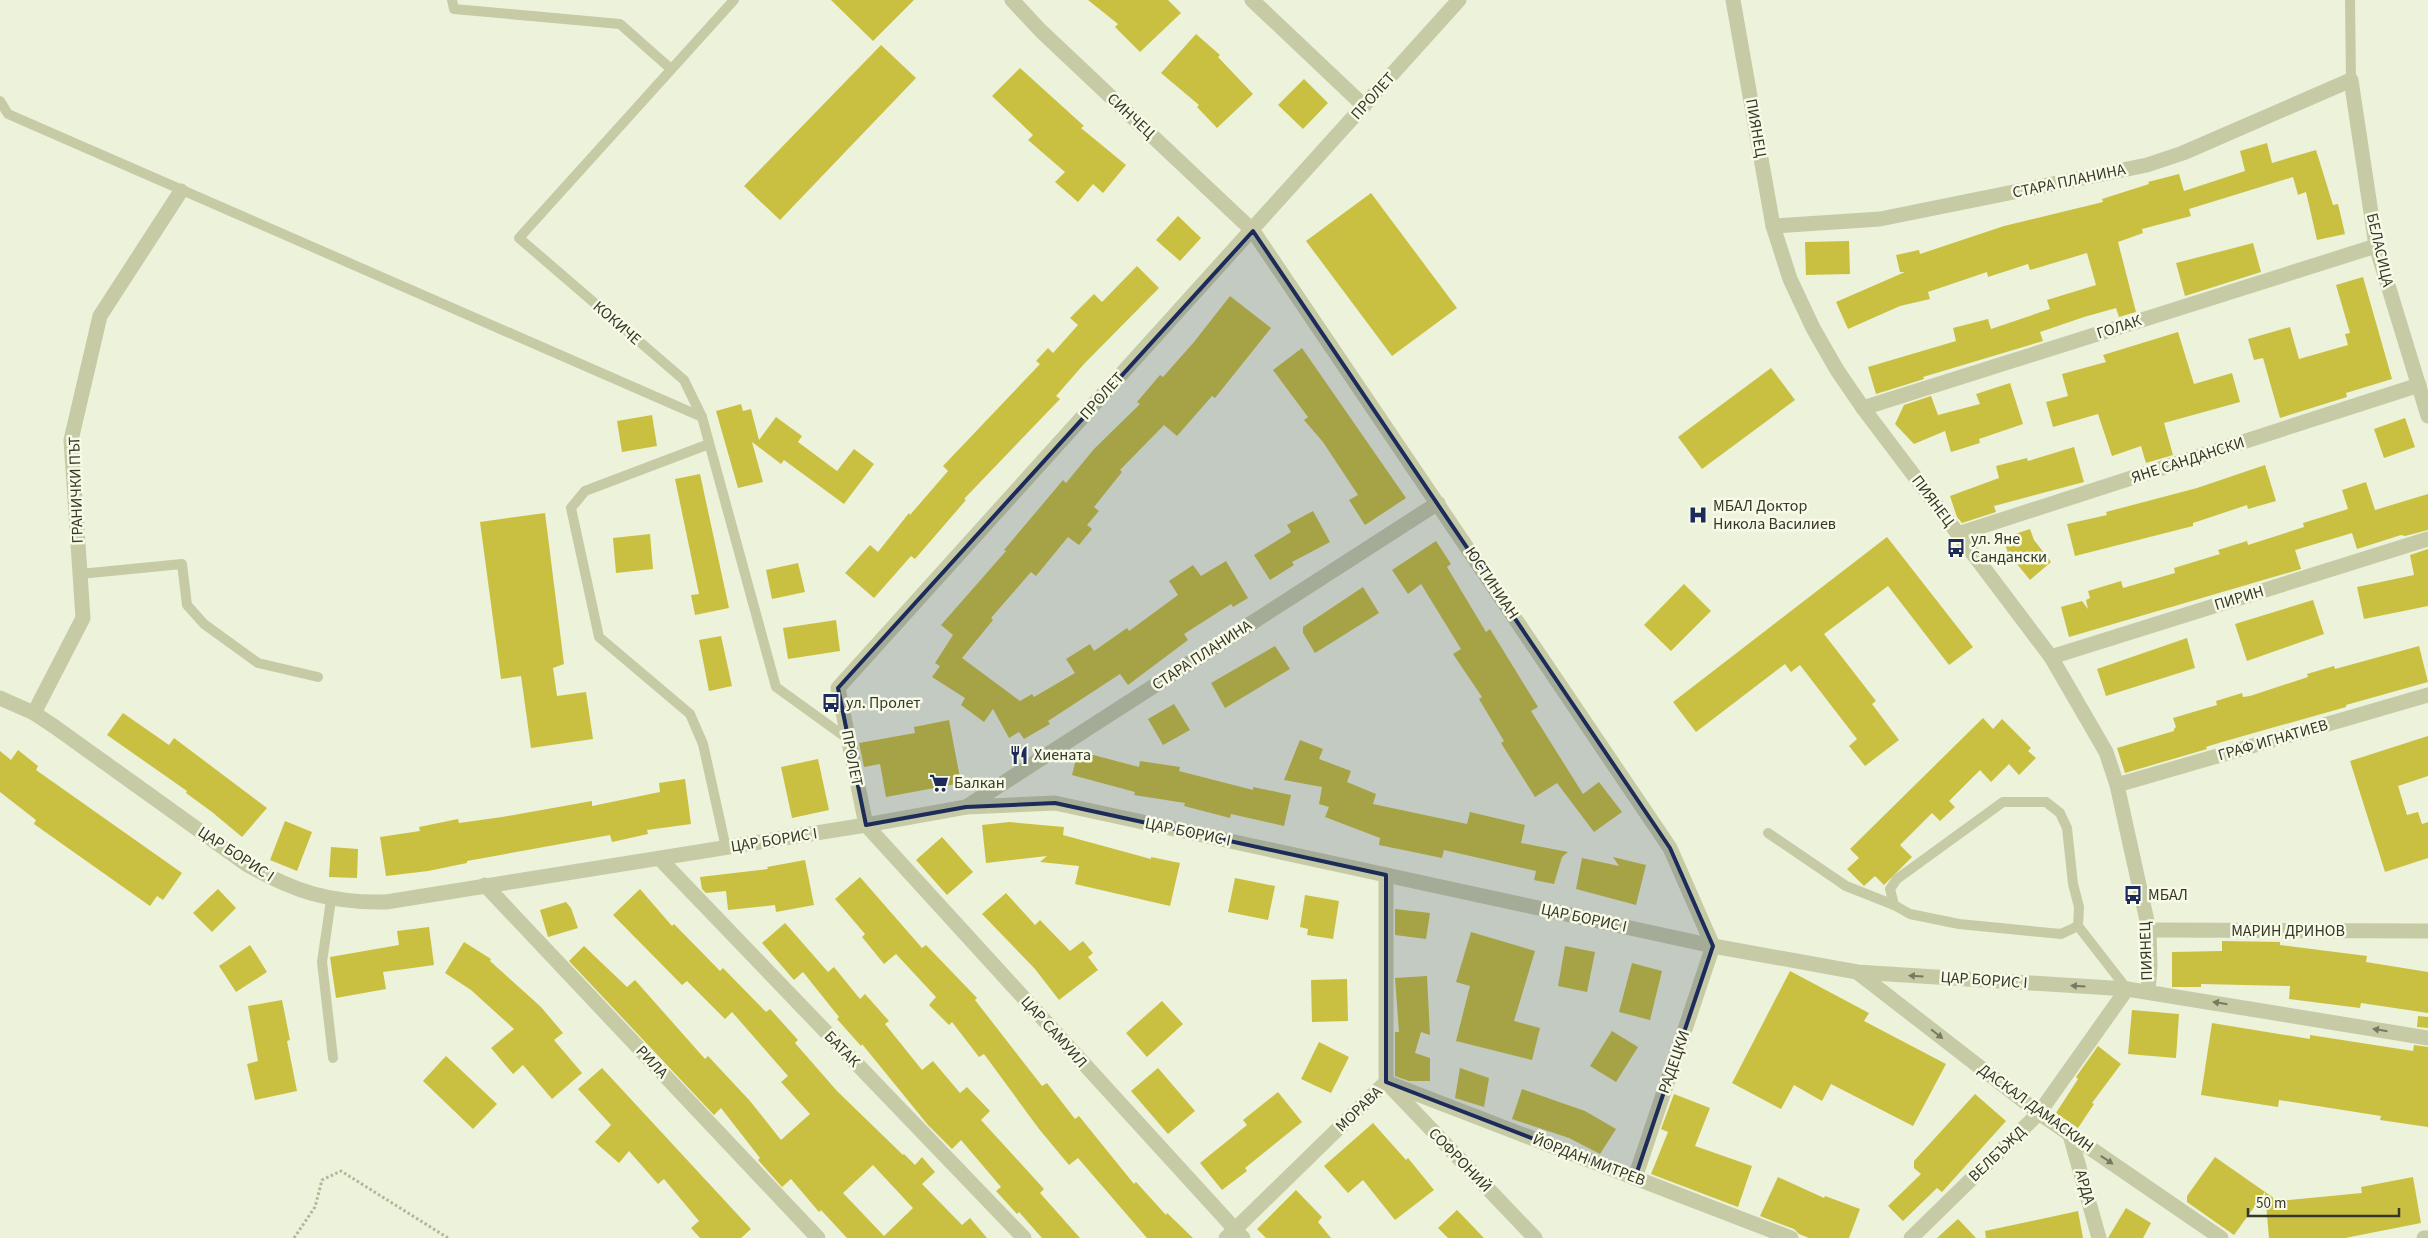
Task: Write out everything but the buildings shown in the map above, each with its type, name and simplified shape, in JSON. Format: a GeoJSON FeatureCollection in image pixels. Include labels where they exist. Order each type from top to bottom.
{"type":"FeatureCollection","features":[{"type":"Feature","properties":{"kind":"street","name":"СИНЧЕЦ"},"geometry":{"type":"LineString","coordinates":[[1012,0],[1041,31],[1253,230]]}},
{"type":"Feature","properties":{"kind":"street"},"geometry":{"type":"LineString","coordinates":[[1252,0],[1364,106]]}},
{"type":"Feature","properties":{"kind":"street","name":"ПРОЛЕТ"},"geometry":{"type":"LineString","coordinates":[[866,825],[838,688],[1459,0]]}},
{"type":"Feature","properties":{"kind":"street","name":"ПИЯНЕЦ"},"geometry":{"type":"LineString","coordinates":[[1733,0],[1772,226],[1790,279],[1813,328],[1837,370],[1863,408],[2051,657],[2106,752],[2117,785],[2148,930],[2150,967],[2148,991]]}},
{"type":"Feature","properties":{"kind":"street","name":"СТАРА ПЛАНИНА"},"geometry":{"type":"LineString","coordinates":[[1772,226],[1880,219],[2147,165],[2183,154],[2350,80]]}},
{"type":"Feature","properties":{"kind":"street","name":"БЕЛАСИЦА"},"geometry":{"type":"LineString","coordinates":[[2350,80],[2376,246],[2428,416]]}},
{"type":"Feature","properties":{"kind":"street","name":"ГРАНИЧКИ ПЪТ"},"geometry":{"type":"LineString","coordinates":[[34,713],[83,618],[71,440],[100,316],[182,191]]}},
{"type":"Feature","properties":{"kind":"street","name":"ЮСТИНИАН"},"geometry":{"type":"LineString","coordinates":[[1253,230],[1670,848],[1713,946]]}},
{"type":"Feature","properties":{"kind":"street","name":"ГОЛАК"},"geometry":{"type":"LineString","coordinates":[[1863,408],[2376,246]]}},
{"type":"Feature","properties":{"kind":"street","name":"ЯНЕ САНДАНСКИ"},"geometry":{"type":"LineString","coordinates":[[1958,534],[2419,385]]}},
{"type":"Feature","properties":{"kind":"street","name":"СТАРА ПЛАНИНА"},"geometry":{"type":"LineString","coordinates":[[966,807],[1438,503]]}},
{"type":"Feature","properties":{"kind":"street","name":"ПИРИН"},"geometry":{"type":"LineString","coordinates":[[2051,657],[2428,539]]}},
{"type":"Feature","properties":{"kind":"street","name":"ГРАФ ИГНАТИЕВ"},"geometry":{"type":"LineString","coordinates":[[2117,785],[2428,695]]}},
{"type":"Feature","properties":{"kind":"street","name":"ЦАР БОРИС I"},"geometry":{"type":"LineString","coordinates":[[0,698],[34,713],[246,864],[275,881],[331,900],[386,902],[660,859],[966,807],[1055,803],[1713,946],[1856,972],[2148,991],[2428,1038]]}},
{"type":"Feature","properties":{"kind":"street","name":"ЦАР САМУИЛ"},"geometry":{"type":"LineString","coordinates":[[866,825],[1234,1235]]}},
{"type":"Feature","properties":{"kind":"street","name":"БАТАК"},"geometry":{"type":"LineString","coordinates":[[660,859],[1024,1238]]}},
{"type":"Feature","properties":{"kind":"street","name":"МОРАВА"},"geometry":{"type":"LineString","coordinates":[[1234,1235],[1386,1082],[1386,875]]}},
{"type":"Feature","properties":{"kind":"street","name":"РИЛА"},"geometry":{"type":"LineString","coordinates":[[485,885],[818,1238]]}},
{"type":"Feature","properties":{"kind":"street","name":"МАРИН ДРИНОВ"},"geometry":{"type":"LineString","coordinates":[[2148,930],[2428,931]]}},
{"type":"Feature","properties":{"kind":"street","name":"РАДЕЦКИ"},"geometry":{"type":"LineString","coordinates":[[1635,1178],[1713,946]]}},
{"type":"Feature","properties":{"kind":"street","name":"ДАСКАЛ ДАМАСКИН"},"geometry":{"type":"LineString","coordinates":[[1856,972],[2070,1135],[2221,1238]]}},
{"type":"Feature","properties":{"kind":"street","name":"ВЕЛБЪЖД"},"geometry":{"type":"LineString","coordinates":[[1910,1238],[2039,1112],[2126,989]]}},
{"type":"Feature","properties":{"kind":"street","name":"ЙОРДАН МИТРЕВ"},"geometry":{"type":"LineString","coordinates":[[1386,1082],[1791,1238]]}},
{"type":"Feature","properties":{"kind":"street","name":"СОФРОНИЙ"},"geometry":{"type":"LineString","coordinates":[[1386,1082],[1534,1238]]}},
{"type":"Feature","properties":{"kind":"street","name":"АРДА"},"geometry":{"type":"LineString","coordinates":[[2070,1135],[2099,1238]]}},
{"type":"Feature","properties":{"kind":"lane"},"geometry":{"type":"LineString","coordinates":[[452,0],[454,9],[620,24],[671,69],[734,0]]}},
{"type":"Feature","properties":{"kind":"lane"},"geometry":{"type":"LineString","coordinates":[[2350,0],[2350,80]]}},
{"type":"Feature","properties":{"kind":"lane","name":"КОКИЧЕ"},"geometry":{"type":"LineString","coordinates":[[671,69],[519,238],[684,380],[702,418],[776,687],[848,738]]}},
{"type":"Feature","properties":{"kind":"lane"},"geometry":{"type":"LineString","coordinates":[[0,101],[8,114],[702,418]]}},
{"type":"Feature","properties":{"kind":"lane"},"geometry":{"type":"LineString","coordinates":[[709,444],[585,491],[571,508],[600,637],[690,714],[703,744],[726,848]]}},
{"type":"Feature","properties":{"kind":"lane"},"geometry":{"type":"LineString","coordinates":[[80,574],[182,564],[187,605],[204,624],[258,663],[318,677]]}},
{"type":"Feature","properties":{"kind":"lane"},"geometry":{"type":"LineString","coordinates":[[1894,905],[1890,889],[1897,879],[2003,802],[2046,802],[2060,812],[2067,828],[2073,884],[2079,907],[2078,926],[2126,989]]}},
{"type":"Feature","properties":{"kind":"lane"},"geometry":{"type":"LineString","coordinates":[[1768,834],[1846,886],[1894,905],[1910,914],[1960,924],[2061,934],[2078,926]]}},
{"type":"Feature","properties":{"kind":"lane"},"geometry":{"type":"LineString","coordinates":[[331,900],[322,962],[333,1058]]}},
{"type":"Feature","properties":{"kind":"path"},"geometry":{"type":"LineString","coordinates":[[294,1238],[315,1207],[322,1180],[341,1171],[448,1238]]}},
{"type":"Feature","properties":{"kind":"highlighted area"},"geometry":{"type":"Polygon","coordinates":[[[1253,231],[1670,848],[1713,946],[1635,1178],[1386,1082],[1386,875],[1055,803],[966,807],[866,825],[838,688],[1253,231]]]}},
{"type":"Feature","properties":{"kind":"place","name":"МБАЛ Доктор Никола Василиев"},"geometry":{"type":"Point","coordinates":[1698,515]}},
{"type":"Feature","properties":{"kind":"place","name":"ул. Яне Сандански"},"geometry":{"type":"Point","coordinates":[1956,548]}},
{"type":"Feature","properties":{"kind":"place","name":"ул. Пролет"},"geometry":{"type":"Point","coordinates":[831,703]}},
{"type":"Feature","properties":{"kind":"place","name":"Хиената"},"geometry":{"type":"Point","coordinates":[1019,755]}},
{"type":"Feature","properties":{"kind":"place","name":"Балкан"},"geometry":{"type":"Point","coordinates":[939,783]}},
{"type":"Feature","properties":{"kind":"place","name":"МБАЛ"},"geometry":{"type":"Point","coordinates":[2133,895]}}]}
